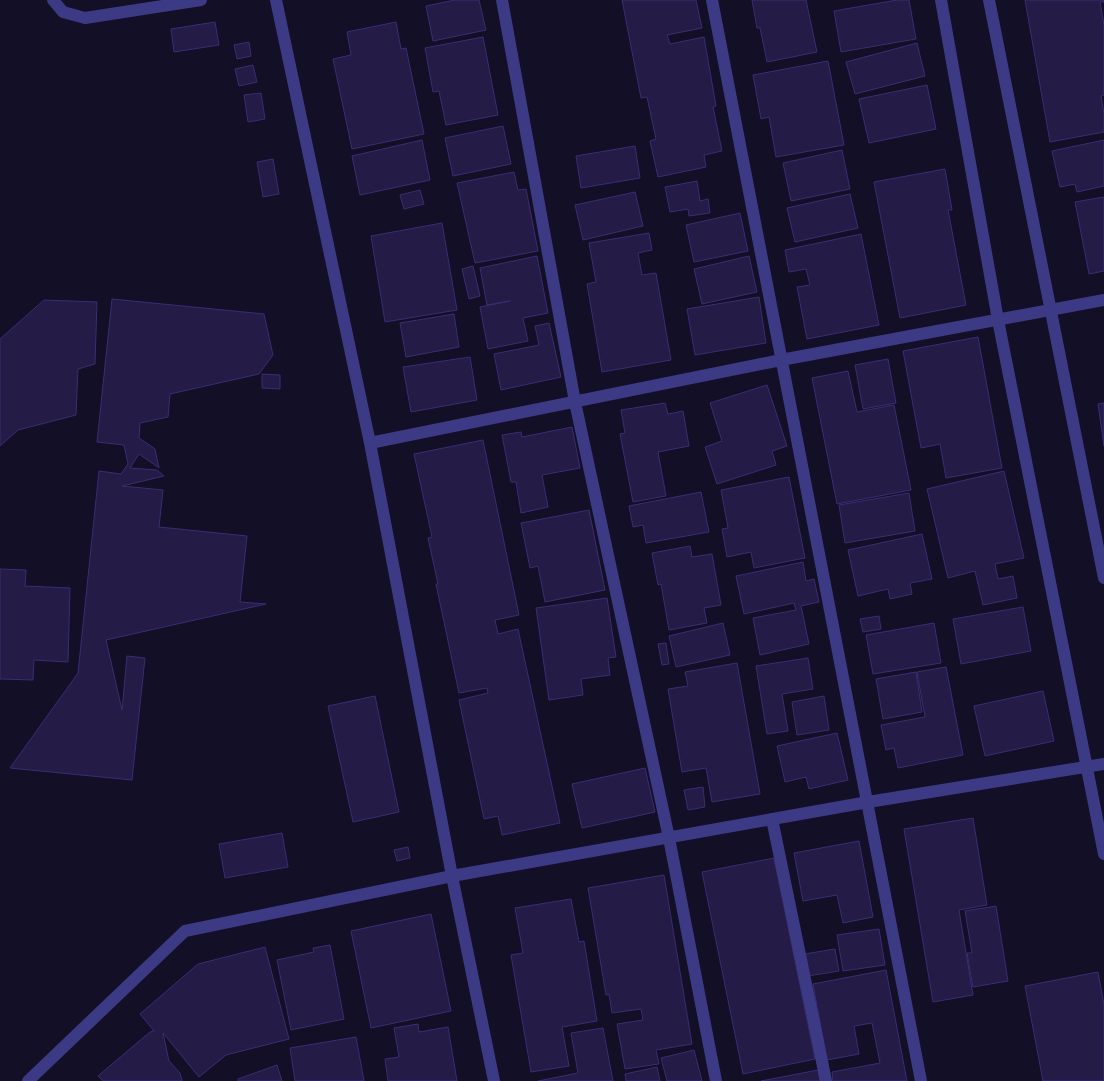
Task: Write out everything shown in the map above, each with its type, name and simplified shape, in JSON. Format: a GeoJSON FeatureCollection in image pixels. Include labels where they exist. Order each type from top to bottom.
{"type":"FeatureCollection","features":[{"type":"Feature","properties":{"kind":"street"},"geometry":{"type":"LineString","coordinates":[[53,0],[63,12],[85,18],[201,0]]}},
{"type":"Feature","properties":{"kind":"street"},"geometry":{"type":"LineString","coordinates":[[276,0],[370,443],[452,876],[494,1081]]}},
{"type":"Feature","properties":{"kind":"street"},"geometry":{"type":"LineString","coordinates":[[502,0],[575,402],[670,838],[716,1081]]}},
{"type":"Feature","properties":{"kind":"street"},"geometry":{"type":"LineString","coordinates":[[712,0],[921,1081]]}},
{"type":"Feature","properties":{"kind":"street"},"geometry":{"type":"LineString","coordinates":[[940,0],[998,320],[1104,854]]}},
{"type":"Feature","properties":{"kind":"street"},"geometry":{"type":"LineString","coordinates":[[989,0],[1104,578]]}},
{"type":"Feature","properties":{"kind":"street"},"geometry":{"type":"LineString","coordinates":[[370,443],[781,360],[1104,300]]}},
{"type":"Feature","properties":{"kind":"street"},"geometry":{"type":"LineString","coordinates":[[28,1081],[185,931],[452,876],[868,802],[1104,764]]}},
{"type":"Feature","properties":{"kind":"street"},"geometry":{"type":"LineString","coordinates":[[772,819],[826,1081]]}},
{"type":"Feature","properties":{"kind":"building"},"geometry":{"type":"Polygon","coordinates":[[[455,0],[479,0],[486,30],[433,41],[426,6],[455,0]]]}},
{"type":"Feature","properties":{"kind":"building"},"geometry":{"type":"Polygon","coordinates":[[[622,0],[696,0],[702,28],[667,35],[670,44],[704,37],[716,106],[713,107],[722,151],[704,155],[706,167],[658,177],[650,141],[656,139],[647,97],[641,98],[622,0]]]}},
{"type":"Feature","properties":{"kind":"building"},"geometry":{"type":"Polygon","coordinates":[[[752,0],[806,0],[817,52],[767,62],[760,28],[757,28],[752,0]]]}},
{"type":"Feature","properties":{"kind":"building"},"geometry":{"type":"Polygon","coordinates":[[[897,0],[909,0],[916,39],[841,52],[834,11],[897,0]]]}},
{"type":"Feature","properties":{"kind":"building"},"geometry":{"type":"Polygon","coordinates":[[[1025,0],[1104,0],[1104,2],[1100,2],[1104,25],[1104,95],[1101,96],[1104,113],[1104,132],[1050,142],[1025,0]]]}},
{"type":"Feature","properties":{"kind":"building"},"geometry":{"type":"Polygon","coordinates":[[[215,22],[219,45],[174,52],[171,29],[215,22]]]}},
{"type":"Feature","properties":{"kind":"building"},"geometry":{"type":"Polygon","coordinates":[[[396,22],[401,49],[406,48],[424,134],[352,149],[333,59],[351,55],[347,32],[396,22]]]}},
{"type":"Feature","properties":{"kind":"building"},"geometry":{"type":"Polygon","coordinates":[[[483,37],[498,115],[446,125],[439,91],[433,92],[425,48],[483,37]]]}},
{"type":"Feature","properties":{"kind":"building"},"geometry":{"type":"Polygon","coordinates":[[[249,42],[251,56],[237,59],[234,45],[249,42]]]}},
{"type":"Feature","properties":{"kind":"building"},"geometry":{"type":"Polygon","coordinates":[[[917,43],[925,76],[855,94],[846,62],[917,43]]]}},
{"type":"Feature","properties":{"kind":"building"},"geometry":{"type":"Polygon","coordinates":[[[828,61],[844,145],[776,157],[769,117],[761,119],[753,75],[828,61]]]}},
{"type":"Feature","properties":{"kind":"building"},"geometry":{"type":"Polygon","coordinates":[[[253,65],[257,82],[239,86],[235,69],[253,65]]]}},
{"type":"Feature","properties":{"kind":"building"},"geometry":{"type":"Polygon","coordinates":[[[927,85],[936,129],[869,143],[859,99],[927,85]]]}},
{"type":"Feature","properties":{"kind":"building"},"geometry":{"type":"Polygon","coordinates":[[[261,93],[265,119],[248,122],[244,95],[261,93]]]}},
{"type":"Feature","properties":{"kind":"building"},"geometry":{"type":"Polygon","coordinates":[[[503,126],[511,164],[453,176],[445,138],[503,126]]]}},
{"type":"Feature","properties":{"kind":"building"},"geometry":{"type":"Polygon","coordinates":[[[422,140],[430,180],[360,195],[352,156],[422,140]]]}},
{"type":"Feature","properties":{"kind":"building"},"geometry":{"type":"Polygon","coordinates":[[[1104,140],[1104,186],[1077,192],[1075,184],[1060,187],[1052,151],[1104,140]]]}},
{"type":"Feature","properties":{"kind":"building"},"geometry":{"type":"Polygon","coordinates":[[[635,146],[640,178],[581,188],[576,156],[635,146]]]}},
{"type":"Feature","properties":{"kind":"building"},"geometry":{"type":"Polygon","coordinates":[[[842,150],[850,189],[791,201],[783,163],[842,150]]]}},
{"type":"Feature","properties":{"kind":"building"},"geometry":{"type":"Polygon","coordinates":[[[273,159],[279,194],[263,197],[257,162],[273,159]]]}},
{"type":"Feature","properties":{"kind":"building"},"geometry":{"type":"Polygon","coordinates":[[[945,169],[952,210],[948,210],[966,305],[900,318],[874,182],[945,169]]]}},
{"type":"Feature","properties":{"kind":"building"},"geometry":{"type":"Polygon","coordinates":[[[514,172],[518,190],[526,189],[538,251],[475,263],[457,183],[514,172]]]}},
{"type":"Feature","properties":{"kind":"building"},"geometry":{"type":"Polygon","coordinates":[[[697,181],[700,201],[708,199],[710,213],[689,216],[688,209],[670,212],[665,187],[697,181]]]}},
{"type":"Feature","properties":{"kind":"building"},"geometry":{"type":"Polygon","coordinates":[[[420,190],[424,204],[404,209],[400,195],[420,190]]]}},
{"type":"Feature","properties":{"kind":"building"},"geometry":{"type":"Polygon","coordinates":[[[635,192],[643,226],[583,240],[575,205],[635,192]]]}},
{"type":"Feature","properties":{"kind":"building"},"geometry":{"type":"Polygon","coordinates":[[[850,194],[858,228],[795,242],[787,208],[850,194]]]}},
{"type":"Feature","properties":{"kind":"building"},"geometry":{"type":"Polygon","coordinates":[[[1104,197],[1104,271],[1089,274],[1075,202],[1104,197]]]}},
{"type":"Feature","properties":{"kind":"building"},"geometry":{"type":"Polygon","coordinates":[[[740,213],[748,251],[694,262],[686,225],[740,213]]]}},
{"type":"Feature","properties":{"kind":"building"},"geometry":{"type":"Polygon","coordinates":[[[442,223],[457,310],[385,322],[371,236],[442,223]]]}},
{"type":"Feature","properties":{"kind":"building"},"geometry":{"type":"Polygon","coordinates":[[[649,233],[652,250],[638,253],[642,275],[656,273],[671,360],[602,372],[587,284],[596,282],[589,243],[649,233]]]}},
{"type":"Feature","properties":{"kind":"building"},"geometry":{"type":"Polygon","coordinates":[[[861,234],[879,325],[807,339],[797,287],[810,285],[806,269],[789,272],[785,250],[861,234]]]}},
{"type":"Feature","properties":{"kind":"building"},"geometry":{"type":"Polygon","coordinates":[[[537,256],[548,313],[523,318],[528,341],[488,349],[480,307],[510,301],[487,305],[480,268],[537,256]]]}},
{"type":"Feature","properties":{"kind":"building"},"geometry":{"type":"Polygon","coordinates":[[[749,256],[757,292],[702,304],[694,269],[749,256]]]}},
{"type":"Feature","properties":{"kind":"building"},"geometry":{"type":"Polygon","coordinates":[[[473,266],[480,296],[469,299],[462,269],[473,266]]]}},
{"type":"Feature","properties":{"kind":"building"},"geometry":{"type":"Polygon","coordinates":[[[759,297],[766,343],[695,355],[687,309],[759,297]]]}},
{"type":"Feature","properties":{"kind":"building"},"geometry":{"type":"Polygon","coordinates":[[[112,299],[264,314],[273,355],[259,374],[170,394],[168,417],[140,423],[139,438],[155,449],[159,468],[139,454],[130,468],[157,470],[164,476],[122,486],[163,490],[159,527],[247,536],[240,602],[266,604],[106,640],[122,710],[127,656],[145,658],[132,780],[10,768],[78,673],[99,471],[121,474],[128,464],[124,445],[97,442],[112,299]]]}},
{"type":"Feature","properties":{"kind":"building"},"geometry":{"type":"Polygon","coordinates":[[[44,300],[97,302],[95,364],[78,369],[76,415],[18,430],[0,446],[0,339],[44,300]]]}},
{"type":"Feature","properties":{"kind":"building"},"geometry":{"type":"Polygon","coordinates":[[[454,314],[459,347],[406,357],[400,323],[454,314]]]}},
{"type":"Feature","properties":{"kind":"building"},"geometry":{"type":"Polygon","coordinates":[[[549,323],[561,377],[501,390],[494,354],[539,345],[535,326],[549,323]]]}},
{"type":"Feature","properties":{"kind":"building"},"geometry":{"type":"Polygon","coordinates":[[[978,337],[1002,468],[946,478],[940,444],[921,448],[903,351],[978,337]]]}},
{"type":"Feature","properties":{"kind":"building"},"geometry":{"type":"Polygon","coordinates":[[[470,357],[477,400],[411,412],[403,367],[470,357]]]}},
{"type":"Feature","properties":{"kind":"building"},"geometry":{"type":"Polygon","coordinates":[[[888,359],[896,403],[863,409],[855,365],[888,359]]]}},
{"type":"Feature","properties":{"kind":"building"},"geometry":{"type":"Polygon","coordinates":[[[848,371],[857,412],[894,405],[911,490],[837,504],[812,378],[848,371]]]}},
{"type":"Feature","properties":{"kind":"building"},"geometry":{"type":"Polygon","coordinates":[[[262,374],[280,375],[280,389],[262,388],[262,374]]]}},
{"type":"Feature","properties":{"kind":"building"},"geometry":{"type":"Polygon","coordinates":[[[767,385],[787,446],[772,451],[776,465],[717,484],[705,447],[722,441],[710,403],[767,385]]]}},
{"type":"Feature","properties":{"kind":"building"},"geometry":{"type":"Polygon","coordinates":[[[665,403],[668,414],[683,411],[689,446],[658,452],[666,496],[633,502],[620,434],[625,433],[621,410],[665,403]]]}},
{"type":"Feature","properties":{"kind":"building"},"geometry":{"type":"Polygon","coordinates":[[[1104,403],[1104,446],[1098,404],[1104,403]]]}},
{"type":"Feature","properties":{"kind":"building"},"geometry":{"type":"Polygon","coordinates":[[[572,427],[580,468],[542,475],[548,507],[521,513],[516,482],[511,482],[502,435],[521,432],[522,437],[572,427]]]}},
{"type":"Feature","properties":{"kind":"building"},"geometry":{"type":"Polygon","coordinates":[[[483,440],[519,615],[495,620],[498,634],[518,629],[560,823],[502,835],[498,816],[484,819],[459,700],[488,693],[487,688],[459,693],[436,584],[438,584],[428,538],[432,537],[414,454],[483,440]]]}},
{"type":"Feature","properties":{"kind":"building"},"geometry":{"type":"Polygon","coordinates":[[[1004,471],[1024,558],[995,564],[998,579],[1013,576],[1017,598],[983,605],[975,571],[948,578],[927,489],[1004,471]]]}},
{"type":"Feature","properties":{"kind":"building"},"geometry":{"type":"Polygon","coordinates":[[[789,477],[805,558],[754,568],[751,552],[727,557],[722,529],[728,528],[721,490],[789,477]]]}},
{"type":"Feature","properties":{"kind":"building"},"geometry":{"type":"Polygon","coordinates":[[[701,492],[709,532],[646,543],[643,525],[633,527],[629,506],[701,492]]]}},
{"type":"Feature","properties":{"kind":"building"},"geometry":{"type":"Polygon","coordinates":[[[909,493],[915,531],[845,543],[839,505],[909,493]]]}},
{"type":"Feature","properties":{"kind":"building"},"geometry":{"type":"Polygon","coordinates":[[[589,510],[605,590],[545,602],[538,566],[530,568],[521,523],[589,510]]]}},
{"type":"Feature","properties":{"kind":"building"},"geometry":{"type":"Polygon","coordinates":[[[922,534],[932,579],[910,583],[912,594],[890,599],[888,589],[858,596],[848,550],[922,534]]]}},
{"type":"Feature","properties":{"kind":"building"},"geometry":{"type":"Polygon","coordinates":[[[690,546],[692,557],[712,554],[721,605],[704,608],[707,623],[669,630],[661,584],[658,585],[652,553],[690,546]]]}},
{"type":"Feature","properties":{"kind":"building"},"geometry":{"type":"Polygon","coordinates":[[[803,562],[806,581],[814,579],[819,602],[801,606],[809,644],[760,655],[753,618],[796,610],[794,603],[744,614],[736,576],[803,562]]]}},
{"type":"Feature","properties":{"kind":"building"},"geometry":{"type":"Polygon","coordinates":[[[0,569],[26,570],[25,586],[70,588],[68,662],[34,660],[33,680],[0,679],[0,569]]]}},
{"type":"Feature","properties":{"kind":"building"},"geometry":{"type":"Polygon","coordinates":[[[607,598],[616,657],[608,658],[610,675],[581,679],[583,695],[549,700],[536,608],[607,598]]]}},
{"type":"Feature","properties":{"kind":"building"},"geometry":{"type":"Polygon","coordinates":[[[1023,607],[1031,651],[961,664],[953,619],[1023,607]]]}},
{"type":"Feature","properties":{"kind":"building"},"geometry":{"type":"Polygon","coordinates":[[[879,616],[881,629],[863,632],[860,619],[879,616]]]}},
{"type":"Feature","properties":{"kind":"building"},"geometry":{"type":"Polygon","coordinates":[[[723,623],[730,655],[676,667],[669,636],[723,623]]]}},
{"type":"Feature","properties":{"kind":"building"},"geometry":{"type":"Polygon","coordinates":[[[934,623],[941,663],[873,674],[866,635],[934,623]]]}},
{"type":"Feature","properties":{"kind":"building"},"geometry":{"type":"Polygon","coordinates":[[[666,643],[669,664],[662,665],[658,644],[666,643]]]}},
{"type":"Feature","properties":{"kind":"building"},"geometry":{"type":"Polygon","coordinates":[[[808,658],[813,689],[782,694],[788,731],[767,734],[756,666],[808,658]]]}},
{"type":"Feature","properties":{"kind":"building"},"geometry":{"type":"Polygon","coordinates":[[[737,663],[760,794],[712,802],[706,768],[682,772],[668,689],[688,686],[685,672],[737,663]]]}},
{"type":"Feature","properties":{"kind":"building"},"geometry":{"type":"Polygon","coordinates":[[[946,667],[963,755],[898,768],[894,748],[886,750],[881,725],[925,717],[917,672],[946,667]]]}},
{"type":"Feature","properties":{"kind":"building"},"geometry":{"type":"Polygon","coordinates":[[[916,672],[922,712],[883,719],[876,679],[916,672]]]}},
{"type":"Feature","properties":{"kind":"building"},"geometry":{"type":"Polygon","coordinates":[[[1043,691],[1054,741],[985,756],[974,706],[1043,691]]]}},
{"type":"Feature","properties":{"kind":"building"},"geometry":{"type":"Polygon","coordinates":[[[375,696],[399,812],[353,822],[328,706],[375,696]]]}},
{"type":"Feature","properties":{"kind":"building"},"geometry":{"type":"Polygon","coordinates":[[[824,696],[829,730],[797,735],[792,702],[824,696]]]}},
{"type":"Feature","properties":{"kind":"building"},"geometry":{"type":"Polygon","coordinates":[[[837,733],[848,780],[809,789],[806,777],[785,782],[777,746],[837,733]]]}},
{"type":"Feature","properties":{"kind":"building"},"geometry":{"type":"Polygon","coordinates":[[[645,768],[655,812],[582,828],[572,784],[645,768]]]}},
{"type":"Feature","properties":{"kind":"building"},"geometry":{"type":"Polygon","coordinates":[[[703,787],[705,807],[688,810],[684,790],[703,787]]]}},
{"type":"Feature","properties":{"kind":"building"},"geometry":{"type":"Polygon","coordinates":[[[973,818],[987,905],[959,910],[973,995],[933,1002],[904,829],[973,818]]]}},
{"type":"Feature","properties":{"kind":"building"},"geometry":{"type":"Polygon","coordinates":[[[282,833],[288,867],[225,878],[219,844],[282,833]]]}},
{"type":"Feature","properties":{"kind":"building"},"geometry":{"type":"Polygon","coordinates":[[[859,841],[873,917],[843,923],[837,895],[803,901],[794,853],[859,841]]]}},
{"type":"Feature","properties":{"kind":"building"},"geometry":{"type":"Polygon","coordinates":[[[408,847],[410,858],[397,861],[394,850],[408,847]]]}},
{"type":"Feature","properties":{"kind":"building"},"geometry":{"type":"Polygon","coordinates":[[[774,858],[815,1059],[743,1074],[702,872],[774,858]]]}},
{"type":"Feature","properties":{"kind":"building"},"geometry":{"type":"Polygon","coordinates":[[[664,875],[692,1044],[656,1050],[659,1064],[625,1069],[617,1024],[643,1020],[641,1009],[612,1013],[609,994],[606,995],[588,888],[664,875]]]}},
{"type":"Feature","properties":{"kind":"building"},"geometry":{"type":"Polygon","coordinates":[[[571,899],[579,942],[584,941],[597,1021],[562,1027],[569,1066],[531,1072],[511,955],[523,953],[515,908],[571,899]]]}},
{"type":"Feature","properties":{"kind":"building"},"geometry":{"type":"Polygon","coordinates":[[[996,906],[1008,981],[973,987],[967,953],[972,953],[965,911],[996,906]]]}},
{"type":"Feature","properties":{"kind":"building"},"geometry":{"type":"Polygon","coordinates":[[[431,914],[451,1011],[371,1028],[351,931],[431,914]]]}},
{"type":"Feature","properties":{"kind":"building"},"geometry":{"type":"Polygon","coordinates":[[[879,929],[885,965],[843,971],[837,935],[879,929]]]}},
{"type":"Feature","properties":{"kind":"building"},"geometry":{"type":"Polygon","coordinates":[[[330,945],[344,1019],[291,1030],[277,960],[314,952],[313,948],[330,945]]]}},
{"type":"Feature","properties":{"kind":"building"},"geometry":{"type":"Polygon","coordinates":[[[265,947],[289,1039],[226,1055],[199,1077],[163,1033],[169,1061],[180,1073],[182,1081],[103,1081],[98,1076],[150,1032],[154,1031],[140,1014],[198,964],[265,947]]]}},
{"type":"Feature","properties":{"kind":"building"},"geometry":{"type":"Polygon","coordinates":[[[835,949],[839,971],[808,976],[805,954],[835,949]]]}},
{"type":"Feature","properties":{"kind":"building"},"geometry":{"type":"Polygon","coordinates":[[[886,970],[907,1081],[833,1081],[832,1072],[880,1063],[872,1023],[854,1026],[859,1054],[827,1060],[813,984],[886,970]]]}},
{"type":"Feature","properties":{"kind":"building"},"geometry":{"type":"Polygon","coordinates":[[[1098,972],[1104,1005],[1104,1081],[1043,1081],[1025,986],[1098,972]]]}},
{"type":"Feature","properties":{"kind":"building"},"geometry":{"type":"Polygon","coordinates":[[[418,1024],[419,1032],[448,1027],[457,1081],[388,1081],[385,1059],[399,1057],[394,1028],[418,1024]]]}},
{"type":"Feature","properties":{"kind":"building"},"geometry":{"type":"Polygon","coordinates":[[[603,1028],[613,1081],[538,1081],[578,1073],[571,1033],[603,1028]]]}},
{"type":"Feature","properties":{"kind":"building"},"geometry":{"type":"Polygon","coordinates":[[[356,1037],[364,1081],[295,1081],[290,1048],[356,1037]]]}},
{"type":"Feature","properties":{"kind":"building"},"geometry":{"type":"Polygon","coordinates":[[[694,1050],[702,1081],[667,1081],[661,1058],[694,1050]]]}},
{"type":"Feature","properties":{"kind":"building"},"geometry":{"type":"Polygon","coordinates":[[[277,1065],[282,1081],[238,1081],[238,1079],[277,1065]]]}},
{"type":"Feature","properties":{"kind":"building"},"geometry":{"type":"Polygon","coordinates":[[[657,1067],[660,1081],[626,1081],[625,1074],[657,1067]]]}},
{"type":"Feature","properties":{"kind":"building"},"geometry":{"type":"Polygon","coordinates":[[[818,1070],[820,1081],[761,1081],[818,1070]]]}}]}
